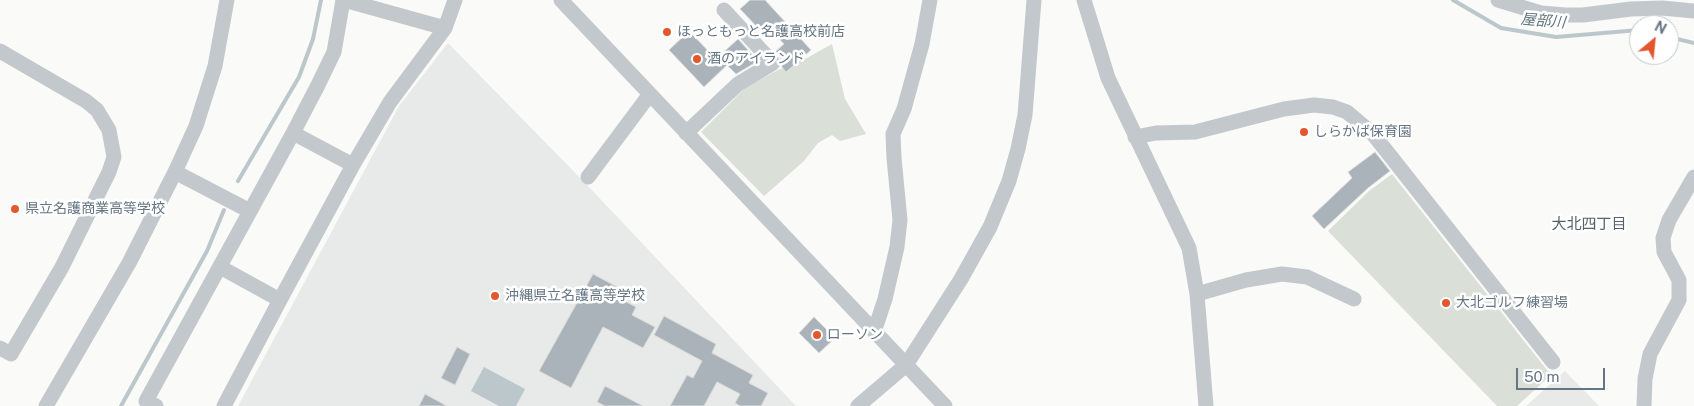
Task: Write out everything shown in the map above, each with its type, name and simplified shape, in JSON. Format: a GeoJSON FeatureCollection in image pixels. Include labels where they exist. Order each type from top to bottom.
{"type":"FeatureCollection","features":[{"type":"Feature","properties":{"kind":"street"},"geometry":{"type":"LineString","coordinates":[[46,406],[129,263],[196,126],[215,66],[227,0]]}},
{"type":"Feature","properties":{"kind":"street"},"geometry":{"type":"LineString","coordinates":[[148,404],[293,133],[334,52],[344,0],[445,28]]}},
{"type":"Feature","properties":{"kind":"street"},"geometry":{"type":"LineString","coordinates":[[224,406],[353,165],[390,102],[445,28],[455,0]]}},
{"type":"Feature","properties":{"kind":"street"},"geometry":{"type":"LineString","coordinates":[[561,0],[945,406]]}},
{"type":"Feature","properties":{"kind":"street"},"geometry":{"type":"LineString","coordinates":[[874,332],[897,247],[900,220],[893,134],[904,109],[922,44],[930,0]]}},
{"type":"Feature","properties":{"kind":"street"},"geometry":{"type":"LineString","coordinates":[[858,406],[906,365],[961,279],[990,227],[1009,181],[1025,116],[1034,0]]}},
{"type":"Feature","properties":{"kind":"street"},"geometry":{"type":"LineString","coordinates":[[1084,0],[1108,78],[1189,248],[1197,294],[1206,406]]}},
{"type":"Feature","properties":{"kind":"street"},"geometry":{"type":"LineString","coordinates":[[1498,0],[1541,13],[1565,15],[1662,8],[1694,11]]}},
{"type":"Feature","properties":{"kind":"street"},"geometry":{"type":"LineString","coordinates":[[686,132],[738,84],[774,63],[724,10]]}},
{"type":"Feature","properties":{"kind":"street"},"geometry":{"type":"LineString","coordinates":[[0,51],[86,101],[97,110],[109,130],[114,157],[109,172],[62,267],[11,354],[0,348]]}},
{"type":"Feature","properties":{"kind":"street"},"geometry":{"type":"LineString","coordinates":[[588,177],[650,94]]}},
{"type":"Feature","properties":{"kind":"street"},"geometry":{"type":"LineString","coordinates":[[1135,137],[1156,133],[1195,132],[1284,109],[1314,105],[1334,107],[1347,112],[1373,134],[1553,362]]}},
{"type":"Feature","properties":{"kind":"street"},"geometry":{"type":"LineString","coordinates":[[293,133],[353,165]]}},
{"type":"Feature","properties":{"kind":"street"},"geometry":{"type":"LineString","coordinates":[[175,172],[250,211]]}},
{"type":"Feature","properties":{"kind":"street"},"geometry":{"type":"LineString","coordinates":[[1644,406],[1645,379],[1650,354],[1680,300],[1679,280],[1664,252],[1663,238],[1670,220],[1694,177]]}},
{"type":"Feature","properties":{"kind":"street"},"geometry":{"type":"LineString","coordinates":[[220,267],[280,300]]}},
{"type":"Feature","properties":{"kind":"street"},"geometry":{"type":"LineString","coordinates":[[1197,294],[1246,280],[1282,274],[1307,277],[1354,299]]}},
{"type":"Feature","properties":{"kind":"shaded area","name":"沖縄県立名護高等学校"},"geometry":{"type":"Polygon","coordinates":[[[448,43],[589,187],[796,406],[238,406],[399,106],[448,43]]]}},
{"type":"Feature","properties":{"kind":"shaded area"},"geometry":{"type":"Polygon","coordinates":[[[832,44],[845,99],[866,134],[840,141],[832,135],[818,143],[804,161],[764,196],[701,132],[746,87],[832,44]]]}},
{"type":"Feature","properties":{"kind":"shaded area","name":"大北ゴルフ練習場"},"geometry":{"type":"Polygon","coordinates":[[[1392,174],[1551,375],[1517,406],[1497,406],[1328,231],[1369,191],[1392,174]]]}},
{"type":"Feature","properties":{"kind":"shaded area"},"geometry":{"type":"Polygon","coordinates":[[[484,367],[525,389],[516,406],[499,406],[471,391],[484,367]]]}},
{"type":"Feature","properties":{"kind":"shaded area"},"geometry":{"type":"Polygon","coordinates":[[[1565,371],[1599,406],[1526,406],[1565,371]]]}},
{"type":"Feature","properties":{"kind":"building"},"geometry":{"type":"Polygon","coordinates":[[[750,0],[765,0],[811,50],[786,72],[782,67],[780,57],[775,52],[784,44],[765,24],[759,29],[740,9],[750,0]]]}},
{"type":"Feature","properties":{"kind":"building","name":"酒のアイランド"},"geometry":{"type":"Polygon","coordinates":[[[689,31],[716,59],[738,39],[758,61],[736,74],[727,65],[704,87],[669,50],[689,31]]]}},
{"type":"Feature","properties":{"kind":"building"},"geometry":{"type":"Polygon","coordinates":[[[1375,152],[1390,171],[1368,188],[1324,229],[1312,216],[1352,178],[1348,172],[1375,152]]]}},
{"type":"Feature","properties":{"kind":"building"},"geometry":{"type":"Polygon","coordinates":[[[593,274],[623,290],[619,298],[636,307],[632,315],[655,327],[643,348],[603,327],[571,388],[539,371],[593,274]]]}},
{"type":"Feature","properties":{"kind":"building"},"geometry":{"type":"Polygon","coordinates":[[[664,316],[716,344],[712,353],[753,375],[749,383],[768,393],[761,406],[740,406],[735,403],[740,394],[717,382],[704,406],[670,406],[687,375],[693,378],[702,361],[654,335],[664,316]]]}},
{"type":"Feature","properties":{"kind":"building","name":"ローソン"},"geometry":{"type":"Polygon","coordinates":[[[814,317],[835,338],[819,353],[799,333],[814,317]]]}},
{"type":"Feature","properties":{"kind":"building"},"geometry":{"type":"Polygon","coordinates":[[[457,347],[470,354],[455,385],[441,378],[457,347]]]}},
{"type":"Feature","properties":{"kind":"building"},"geometry":{"type":"Polygon","coordinates":[[[605,386],[643,406],[605,406],[597,402],[605,386]]]}},
{"type":"Feature","properties":{"kind":"building"},"geometry":{"type":"Polygon","coordinates":[[[425,394],[447,406],[419,406],[425,394]]]}},
{"type":"Feature","properties":{"kind":"waterway"},"geometry":{"type":"LineString","coordinates":[[238,181],[299,77],[313,39],[321,0]]}},
{"type":"Feature","properties":{"kind":"waterway","name":"屋部川"},"geometry":{"type":"LineString","coordinates":[[1453,0],[1501,28],[1556,37],[1629,31]]}},
{"type":"Feature","properties":{"kind":"waterway","name":"屋部川"},"geometry":{"type":"LineString","coordinates":[[1679,39],[1694,43]]}},
{"type":"Feature","properties":{"kind":"waterway"},"geometry":{"type":"LineString","coordinates":[[121,406],[207,251],[224,210]]}},
{"type":"Feature","properties":{"kind":"place","name":"ほっともっと名護高校前店"},"geometry":{"type":"Point","coordinates":[667,32]}},
{"type":"Feature","properties":{"kind":"place","name":"酒のアイランド"},"geometry":{"type":"Point","coordinates":[697,59]}},
{"type":"Feature","properties":{"kind":"place","name":"しらかば保育園"},"geometry":{"type":"Point","coordinates":[1304,132]}},
{"type":"Feature","properties":{"kind":"place","name":"県立名護商業高等学校"},"geometry":{"type":"Point","coordinates":[15,209]}},
{"type":"Feature","properties":{"kind":"place","name":"沖縄県立名護高等学校"},"geometry":{"type":"Point","coordinates":[495,296]}},
{"type":"Feature","properties":{"kind":"place","name":"大北ゴルフ練習場"},"geometry":{"type":"Point","coordinates":[1446,303]}},
{"type":"Feature","properties":{"kind":"place","name":"ローソン"},"geometry":{"type":"Point","coordinates":[817,335]}},
{"type":"Feature","properties":{"kind":"district","name":"大北四丁目"},"geometry":{"type":"Point","coordinates":[1589,224]}}]}
